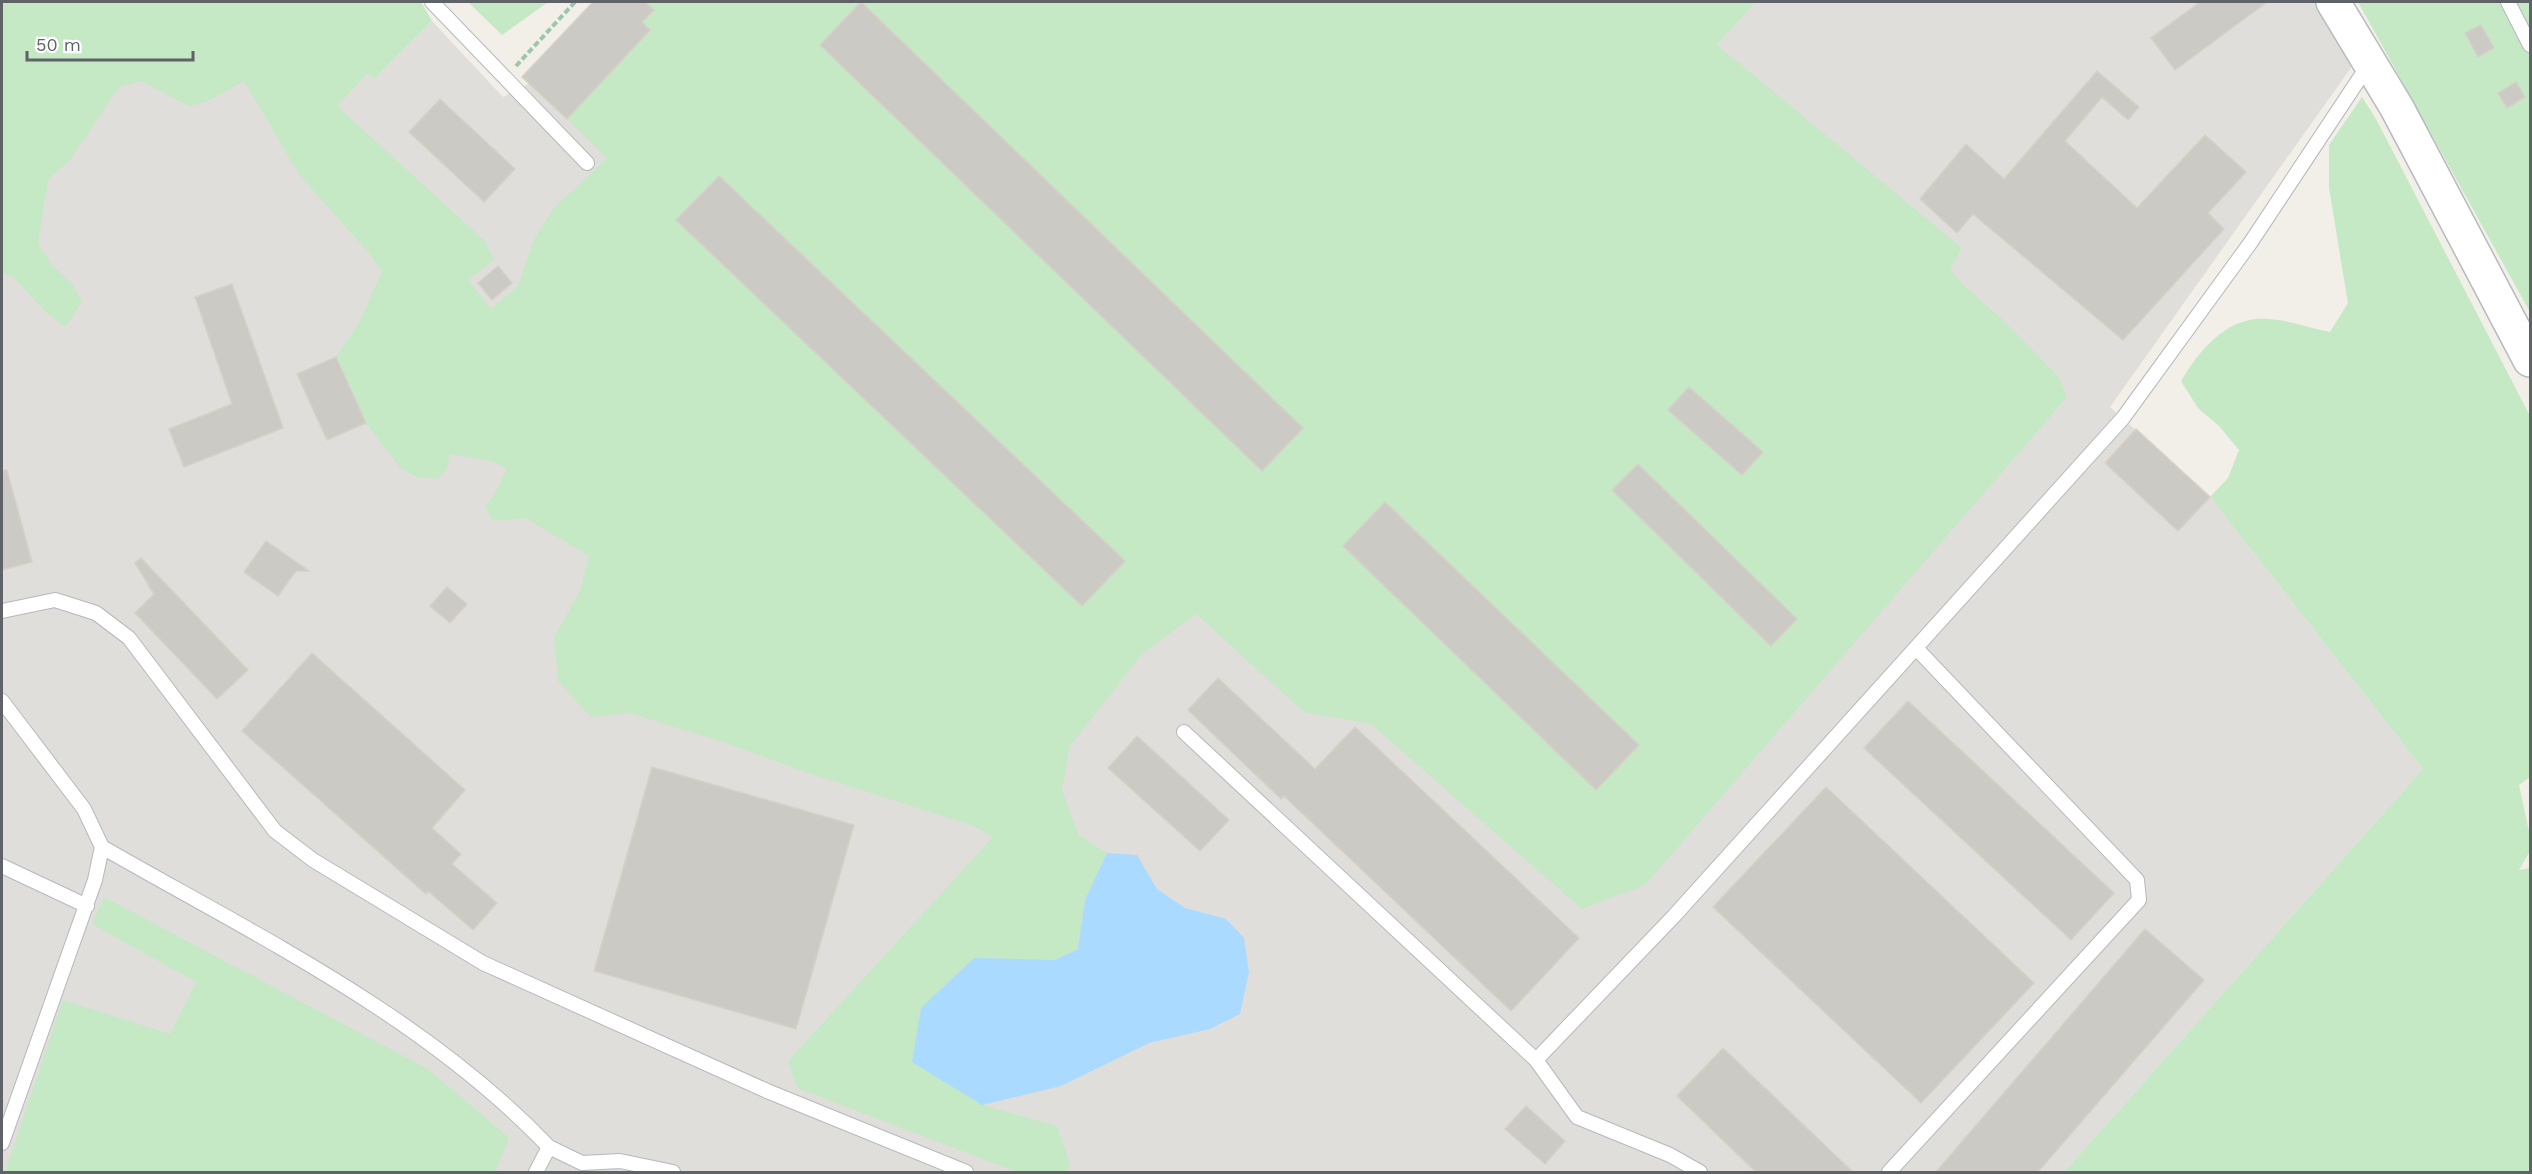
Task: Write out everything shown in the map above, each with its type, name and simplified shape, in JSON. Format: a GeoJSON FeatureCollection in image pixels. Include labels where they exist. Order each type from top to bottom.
{"type":"FeatureCollection","features":[{"type":"Feature","properties":{"kind":"street"},"geometry":{"type":"LineString","coordinates":[[2333,2],[2371,62],[2530,360]]}},
{"type":"Feature","properties":{"kind":"lane"},"geometry":{"type":"LineString","coordinates":[[432,2],[586,163]]}},
{"type":"Feature","properties":{"kind":"lane"},"geometry":{"type":"LineString","coordinates":[[2508,2],[2530,45]]}},
{"type":"Feature","properties":{"kind":"lane"},"geometry":{"type":"LineString","coordinates":[[1536,1060],[1674,916],[2123,418],[2251,242],[2371,62]]}},
{"type":"Feature","properties":{"kind":"lane"},"geometry":{"type":"LineString","coordinates":[[2,611],[55,600],[96,613],[129,638],[274,831],[313,860],[483,963],[767,1091],[966,1173]]}},
{"type":"Feature","properties":{"kind":"lane"},"geometry":{"type":"LineString","coordinates":[[1889,1173],[2139,900],[2137,880],[1916,648]]}},
{"type":"Feature","properties":{"kind":"lane"},"geometry":{"type":"LineString","coordinates":[[2,701],[84,809],[102,847],[355,993],[450,1057],[549,1147],[582,1163],[620,1161],[673,1173]]}},
{"type":"Feature","properties":{"kind":"lane"},"geometry":{"type":"LineString","coordinates":[[1184,732],[1536,1060],[1577,1118],[1670,1155],[1700,1173]]}},
{"type":"Feature","properties":{"kind":"lane"},"geometry":{"type":"LineString","coordinates":[[2,1143],[87,906],[102,847]]}},
{"type":"Feature","properties":{"kind":"lane"},"geometry":{"type":"LineString","coordinates":[[2,866],[87,906]]}},
{"type":"Feature","properties":{"kind":"lane"},"geometry":{"type":"LineString","coordinates":[[536,1173],[549,1147]]}},
{"type":"Feature","properties":{"kind":"path"},"geometry":{"type":"LineString","coordinates":[[504,76],[526,57],[575,2]]}},
{"type":"Feature","properties":{"kind":"shaded area"},"geometry":{"type":"Polygon","coordinates":[[[2,2],[367,74],[374,79],[432,21],[503,97],[528,84],[522,77],[593,2],[1664,2],[1717,45],[1756,2],[2321,2],[2355,62],[2110,407],[2210,497],[2423,769],[2064,1172],[2,1172],[2,2]]]}},
{"type":"Feature","properties":{"kind":"green space"},"geometry":{"type":"Polygon","coordinates":[[[2,2],[421,2],[432,21],[374,79],[367,74],[337,106],[486,242],[494,260],[468,280],[491,309],[518,286],[535,237],[554,208],[607,158],[567,119],[650,31],[642,22],[654,10],[645,2],[1756,2],[1717,45],[1962,248],[1950,269],[1963,285],[2003,320],[2058,376],[2067,397],[1645,885],[1582,909],[1371,724],[1304,712],[1196,614],[1142,654],[1070,746],[1062,790],[1078,834],[1107,853],[1085,900],[1078,949],[1055,960],[974,958],[982,1105],[1057,1126],[1070,1164],[1067,1172],[1017,1172],[797,1088],[788,1061],[993,837],[974,826],[630,713],[591,717],[558,681],[554,637],[580,591],[589,556],[525,518],[493,521],[485,506],[494,495],[507,469],[492,461],[450,454],[447,469],[437,479],[417,477],[401,469],[366,423],[336,357],[359,323],[382,271],[298,173],[244,81],[206,102],[189,106],[141,81],[119,87],[70,160],[48,180],[38,244],[51,264],[73,285],[82,302],[65,327],[46,312],[12,276],[2,273],[2,2]]]}},
{"type":"Feature","properties":{"kind":"green space"},"geometry":{"type":"Polygon","coordinates":[[[468,2],[548,2],[502,35],[468,2]]]}},
{"type":"Feature","properties":{"kind":"green space"},"geometry":{"type":"Polygon","coordinates":[[[2358,2],[2530,2],[2530,312],[2358,2]]]}},
{"type":"Feature","properties":{"kind":"green space"},"geometry":{"type":"Polygon","coordinates":[[[2362,97],[2376,119],[2530,416],[2530,777],[2519,785],[2530,836],[2530,851],[2519,870],[2530,868],[2530,1172],[2064,1172],[2423,769],[2210,497],[2228,478],[2239,450],[2219,426],[2198,408],[2181,381],[2212,341],[2222,332],[2245,321],[2275,320],[2330,332],[2348,303],[2329,188],[2329,145],[2362,97]]]}},
{"type":"Feature","properties":{"kind":"green space"},"geometry":{"type":"Polygon","coordinates":[[[104,897],[428,1069],[509,1138],[495,1172],[5,1172],[63,1000],[170,1034],[196,982],[92,924],[104,897]]]}},
{"type":"Feature","properties":{"kind":"water"},"geometry":{"type":"Polygon","coordinates":[[[1107,853],[1137,855],[1157,889],[1185,908],[1226,919],[1244,938],[1249,972],[1240,1014],[1210,1029],[1149,1043],[1061,1086],[982,1105],[912,1062],[921,1008],[974,958],[1055,960],[1078,949],[1085,900],[1107,853]]]}},
{"type":"Feature","properties":{"kind":"building"},"geometry":{"type":"Polygon","coordinates":[[[593,2],[645,2],[654,10],[642,22],[650,30],[567,119],[522,77],[593,2]]]}},
{"type":"Feature","properties":{"kind":"building"},"geometry":{"type":"Polygon","coordinates":[[[861,2],[1303,428],[1262,471],[820,45],[861,2]]]}},
{"type":"Feature","properties":{"kind":"building"},"geometry":{"type":"Polygon","coordinates":[[[2200,2],[2267,2],[2175,70],[2151,38],[2200,2]]]}},
{"type":"Feature","properties":{"kind":"building"},"geometry":{"type":"Polygon","coordinates":[[[2481,25],[2494,48],[2478,57],[2465,33],[2481,25]]]}},
{"type":"Feature","properties":{"kind":"building"},"geometry":{"type":"Polygon","coordinates":[[[2097,71],[2139,107],[2128,120],[2102,97],[2065,141],[2137,208],[2205,135],[2246,172],[2208,213],[2224,229],[2123,340],[1973,214],[1957,233],[1920,199],[1966,144],[2004,179],[2097,71]]]}},
{"type":"Feature","properties":{"kind":"building"},"geometry":{"type":"Polygon","coordinates":[[[2516,82],[2525,97],[2507,108],[2498,93],[2516,82]]]}},
{"type":"Feature","properties":{"kind":"building"},"geometry":{"type":"Polygon","coordinates":[[[440,99],[515,169],[484,202],[409,132],[440,99]]]}},
{"type":"Feature","properties":{"kind":"building"},"geometry":{"type":"Polygon","coordinates":[[[719,176],[1125,561],[1082,606],[676,220],[719,176]]]}},
{"type":"Feature","properties":{"kind":"building"},"geometry":{"type":"Polygon","coordinates":[[[498,266],[512,283],[492,300],[478,283],[498,266]]]}},
{"type":"Feature","properties":{"kind":"building"},"geometry":{"type":"Polygon","coordinates":[[[232,284],[283,428],[184,467],[169,429],[232,404],[195,297],[232,284]]]}},
{"type":"Feature","properties":{"kind":"building"},"geometry":{"type":"Polygon","coordinates":[[[336,357],[366,423],[327,440],[297,374],[336,357]]]}},
{"type":"Feature","properties":{"kind":"building"},"geometry":{"type":"Polygon","coordinates":[[[1689,387],[1763,452],[1742,475],[1668,410],[1689,387]]]}},
{"type":"Feature","properties":{"kind":"building"},"geometry":{"type":"Polygon","coordinates":[[[2136,429],[2210,497],[2178,531],[2105,463],[2136,429]]]}},
{"type":"Feature","properties":{"kind":"building"},"geometry":{"type":"Polygon","coordinates":[[[1638,464],[1797,619],[1771,646],[1612,490],[1638,464]]]}},
{"type":"Feature","properties":{"kind":"building"},"geometry":{"type":"Polygon","coordinates":[[[2,470],[7,470],[32,562],[2,570],[2,470]]]}},
{"type":"Feature","properties":{"kind":"building"},"geometry":{"type":"Polygon","coordinates":[[[1385,502],[1639,745],[1596,790],[1343,546],[1385,502]]]}},
{"type":"Feature","properties":{"kind":"building"},"geometry":{"type":"Polygon","coordinates":[[[266,541],[309,571],[296,571],[278,596],[244,572],[266,541]]]}},
{"type":"Feature","properties":{"kind":"building"},"geometry":{"type":"Polygon","coordinates":[[[141,558],[248,670],[217,699],[135,613],[154,594],[135,563],[141,558]]]}},
{"type":"Feature","properties":{"kind":"building"},"geometry":{"type":"Polygon","coordinates":[[[447,587],[467,604],[450,623],[430,606],[447,587]]]}},
{"type":"Feature","properties":{"kind":"building"},"geometry":{"type":"Polygon","coordinates":[[[312,653],[465,790],[432,828],[461,854],[452,864],[497,903],[473,930],[428,891],[426,894],[242,731],[312,653]]]}},
{"type":"Feature","properties":{"kind":"building"},"geometry":{"type":"Polygon","coordinates":[[[1218,678],[1315,769],[1355,727],[1579,938],[1511,1011],[1284,796],[1281,799],[1188,710],[1218,678]]]}},
{"type":"Feature","properties":{"kind":"building"},"geometry":{"type":"Polygon","coordinates":[[[1908,701],[2114,893],[2071,940],[1864,748],[1908,701]]]}},
{"type":"Feature","properties":{"kind":"building"},"geometry":{"type":"Polygon","coordinates":[[[1137,736],[1229,820],[1200,851],[1108,768],[1137,736]]]}},
{"type":"Feature","properties":{"kind":"building"},"geometry":{"type":"Polygon","coordinates":[[[652,767],[854,825],[796,1029],[594,971],[652,767]]]}},
{"type":"Feature","properties":{"kind":"building"},"geometry":{"type":"Polygon","coordinates":[[[1826,787],[2034,983],[1921,1103],[1713,907],[1826,787]]]}},
{"type":"Feature","properties":{"kind":"building"},"geometry":{"type":"Polygon","coordinates":[[[2145,929],[2204,980],[2037,1173],[1935,1173],[2145,929]]]}},
{"type":"Feature","properties":{"kind":"building"},"geometry":{"type":"Polygon","coordinates":[[[1723,1048],[1854,1173],[1757,1173],[1677,1096],[1723,1048]]]}},
{"type":"Feature","properties":{"kind":"building"},"geometry":{"type":"Polygon","coordinates":[[[1526,1106],[1565,1141],[1545,1164],[1505,1129],[1526,1106]]]}}]}
